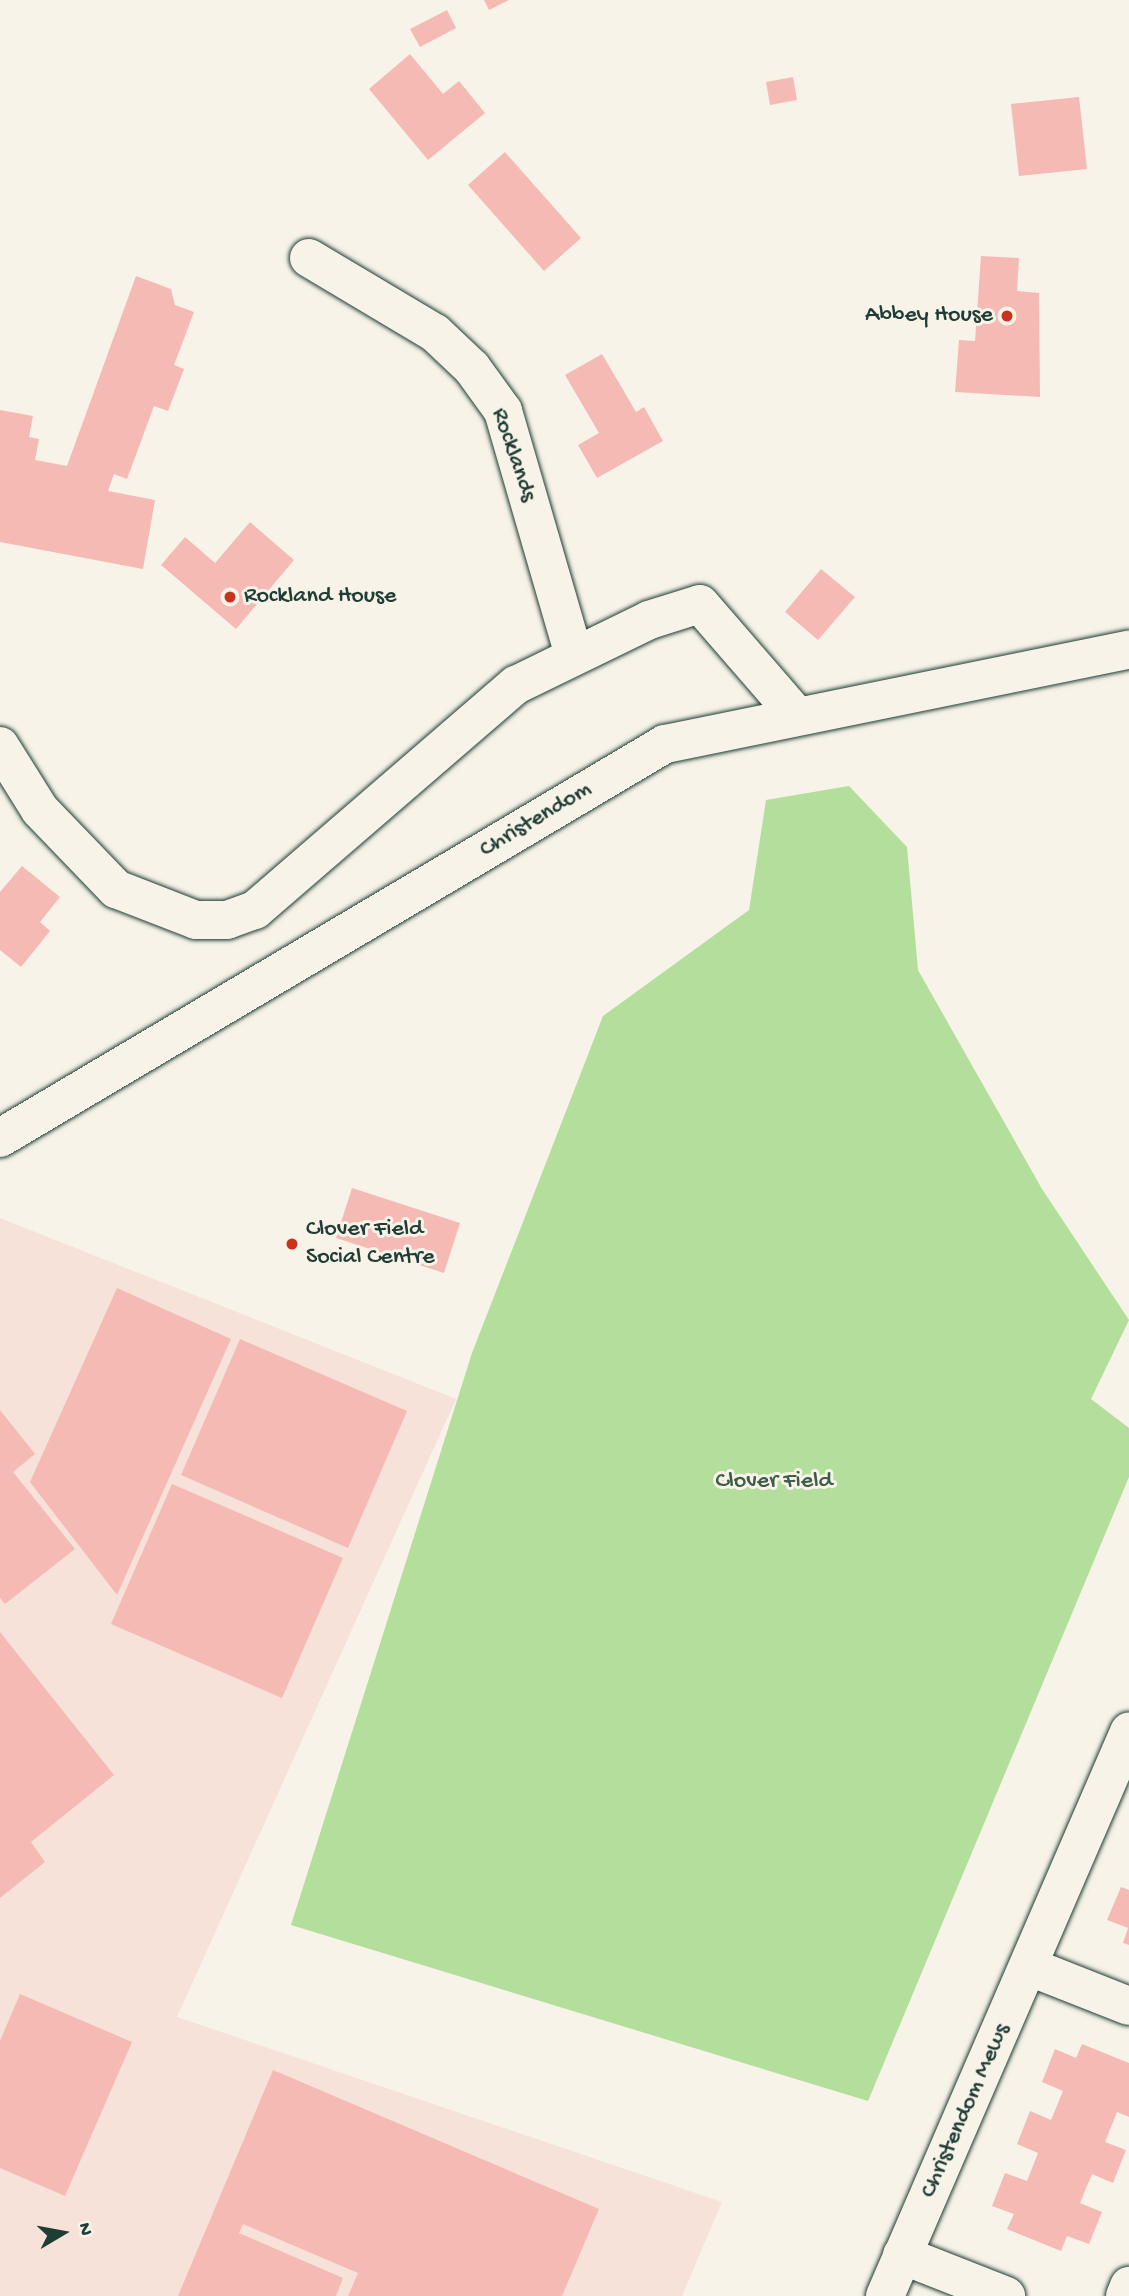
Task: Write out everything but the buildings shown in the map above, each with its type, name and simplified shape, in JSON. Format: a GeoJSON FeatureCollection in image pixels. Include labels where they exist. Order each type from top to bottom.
{"type":"FeatureCollection","features":[{"type":"Feature","properties":{"kind":"street","name":"Rocklands"},"geometry":{"type":"LineString","coordinates":[[309,258],[435,333],[472,368],[503,411],[574,656]]}},
{"type":"Feature","properties":{"kind":"street"},"geometry":{"type":"LineString","coordinates":[[0,746],[47,819],[116,889],[196,920],[227,920],[255,910],[516,685],[649,620],[700,604],[797,716]]}},
{"type":"Feature","properties":{"kind":"street","name":"Christendom"},"geometry":{"type":"LineString","coordinates":[[0,1138],[665,744],[1129,650]]}},
{"type":"Feature","properties":{"kind":"street","name":"Christendom Mews"},"geometry":{"type":"LineString","coordinates":[[885,2296],[1030,1967],[1129,1732]]}},
{"type":"Feature","properties":{"kind":"street"},"geometry":{"type":"LineString","coordinates":[[1030,1967],[1129,2006]]}},
{"type":"Feature","properties":{"kind":"street"},"geometry":{"type":"LineString","coordinates":[[902,2255],[1006,2296]]}},
{"type":"Feature","properties":{"kind":"street"},"geometry":{"type":"LineString","coordinates":[[1125,2296],[1129,2286]]}},
{"type":"Feature","properties":{"kind":"shaded area"},"geometry":{"type":"Polygon","coordinates":[[[0,1218],[456,1399],[177,2017],[722,2202],[682,2296],[0,2296],[0,1218]]]}},
{"type":"Feature","properties":{"kind":"green space","name":"Clover Field"},"geometry":{"type":"Polygon","coordinates":[[[849,786],[907,847],[918,970],[1042,1189],[1129,1320],[1091,1399],[1129,1428],[1129,1477],[868,2101],[291,1925],[472,1353],[603,1016],[749,910],[766,800],[849,786]]]}},
{"type":"Feature","properties":{"kind":"place","name":"Abbey House"},"geometry":{"type":"Point","coordinates":[1007,316]}},
{"type":"Feature","properties":{"kind":"place","name":"Rockland House"},"geometry":{"type":"Point","coordinates":[230,597]}},
{"type":"Feature","properties":{"kind":"place","name":"Clover Field Social Centre"},"geometry":{"type":"Point","coordinates":[292,1244]}}]}
